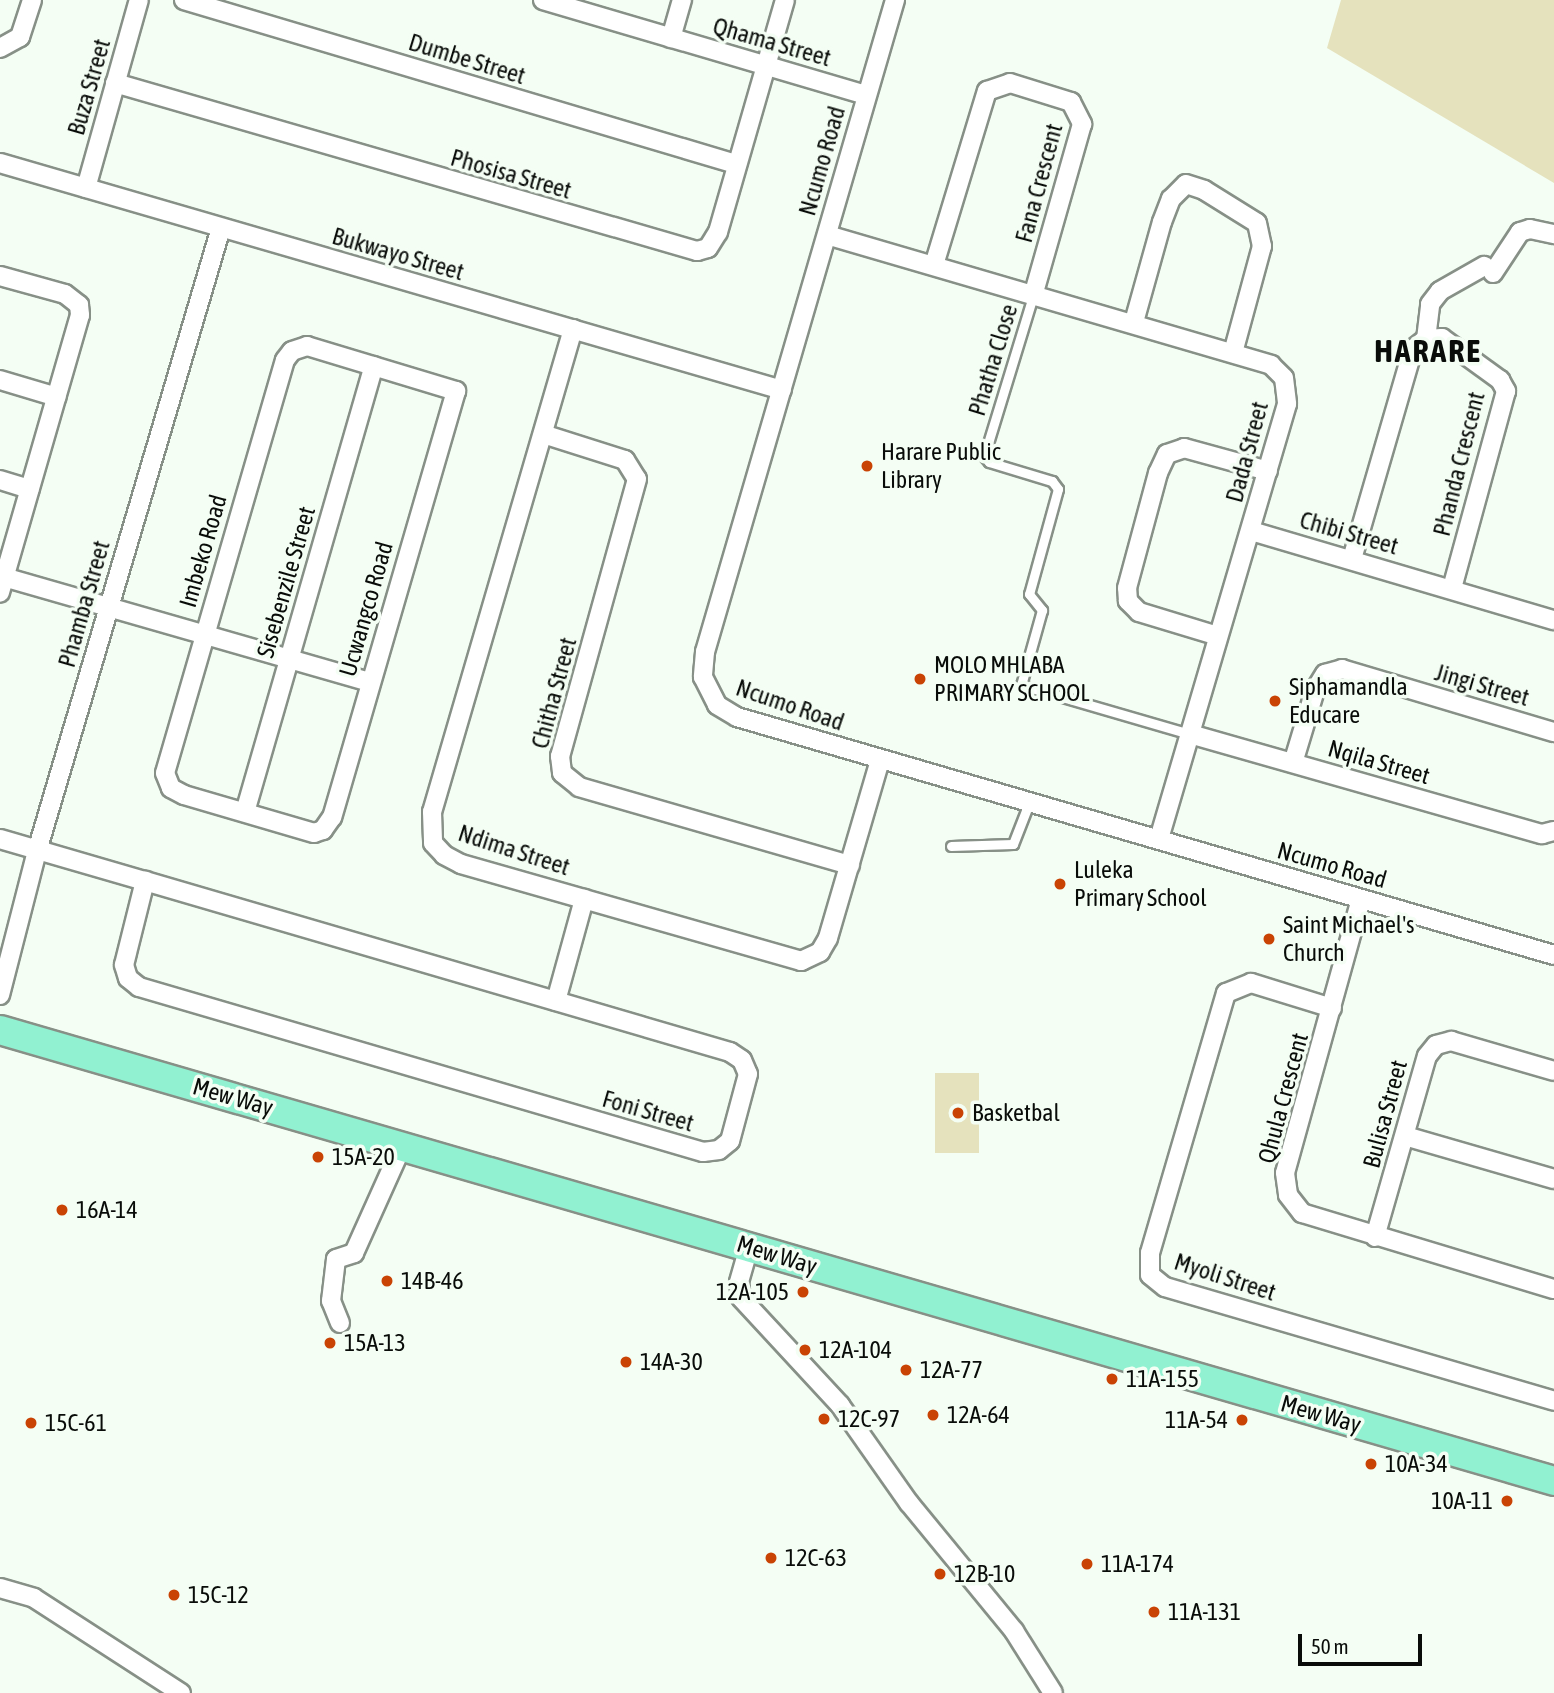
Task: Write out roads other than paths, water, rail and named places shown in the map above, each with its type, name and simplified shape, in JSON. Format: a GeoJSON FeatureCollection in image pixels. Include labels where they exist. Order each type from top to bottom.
{"type":"FeatureCollection","features":[{"type":"Feature","properties":{"kind":"main road","name":"Mew Way"},"geometry":{"type":"LineString","coordinates":[[0,1030],[1554,1481]]}},
{"type":"Feature","properties":{"kind":"street"},"geometry":{"type":"LineString","coordinates":[[0,48],[20,37],[32,0]]}},
{"type":"Feature","properties":{"kind":"street","name":"Buza Street"},"geometry":{"type":"LineString","coordinates":[[86,188],[139,0]]}},
{"type":"Feature","properties":{"kind":"street","name":"Dumbe Street"},"geometry":{"type":"LineString","coordinates":[[184,0],[736,164]]}},
{"type":"Feature","properties":{"kind":"street","name":"Qhama Street"},"geometry":{"type":"LineString","coordinates":[[543,0],[573,4],[671,38],[866,95]]}},
{"type":"Feature","properties":{"kind":"street"},"geometry":{"type":"LineString","coordinates":[[671,38],[682,0]]}},
{"type":"Feature","properties":{"kind":"street","name":"Phosisa Street"},"geometry":{"type":"LineString","coordinates":[[115,83],[689,251],[708,248],[715,239],[785,0]]}},
{"type":"Feature","properties":{"kind":"street","name":"Ncumo Road"},"geometry":{"type":"LineString","coordinates":[[895,0],[705,652],[703,677],[717,705],[737,717],[880,760],[1554,955]]}},
{"type":"Feature","properties":{"kind":"street","name":"Fana Crescent"},"geometry":{"type":"LineString","coordinates":[[934,265],[987,91],[1010,83],[1071,102],[1082,124],[1033,296]]}},
{"type":"Feature","properties":{"kind":"street","name":"Bukwayo Street"},"geometry":{"type":"LineString","coordinates":[[0,163],[782,390]]}},
{"type":"Feature","properties":{"kind":"street"},"geometry":{"type":"LineString","coordinates":[[1134,322],[1171,200],[1186,184],[1257,223],[1262,246],[1233,353]]}},
{"type":"Feature","properties":{"kind":"street","name":"Phamba Street"},"geometry":{"type":"LineString","coordinates":[[0,995],[37,850],[221,228]]}},
{"type":"Feature","properties":{"kind":"street"},"geometry":{"type":"LineString","coordinates":[[1352,559],[1413,349],[1426,339],[1430,304],[1440,291],[1488,269],[1520,232],[1530,229],[1554,234]]}},
{"type":"Feature","properties":{"kind":"street","name":"Dada Street"},"geometry":{"type":"LineString","coordinates":[[827,235],[1033,296],[1134,322],[1271,365],[1284,378],[1287,404],[1159,839]]}},
{"type":"Feature","properties":{"kind":"street"},"geometry":{"type":"LineString","coordinates":[[0,276],[65,294],[79,305],[80,321],[2,582],[109,607],[370,682]]}},
{"type":"Feature","properties":{"kind":"street","name":"Ndima Street"},"geometry":{"type":"LineString","coordinates":[[573,329],[432,812],[431,836],[444,855],[461,864],[801,961],[823,948],[880,760]]}},
{"type":"Feature","properties":{"kind":"street","name":"Phanda Crescent"},"geometry":{"type":"LineString","coordinates":[[1426,339],[1442,338],[1500,380],[1506,391],[1452,589]]}},
{"type":"Feature","properties":{"kind":"street","name":"Imbeko Road"},"geometry":{"type":"LineString","coordinates":[[314,833],[184,795],[166,779],[285,360],[292,351],[307,346],[456,391]]}},
{"type":"Feature","properties":{"kind":"street","name":"Sisebenzile Street"},"geometry":{"type":"LineString","coordinates":[[245,812],[374,366]]}},
{"type":"Feature","properties":{"kind":"street"},"geometry":{"type":"LineString","coordinates":[[0,380],[57,397]]}},
{"type":"Feature","properties":{"kind":"street","name":"Ucwangco Road"},"geometry":{"type":"LineString","coordinates":[[314,833],[323,830],[332,817],[456,391]]}},
{"type":"Feature","properties":{"kind":"street","name":"Chitha Street"},"geometry":{"type":"LineString","coordinates":[[543,434],[625,460],[637,479],[560,756],[562,773],[579,787],[850,865]]}},
{"type":"Feature","properties":{"kind":"street"},"geometry":{"type":"LineString","coordinates":[[1218,636],[1139,611],[1128,601],[1127,588],[1158,473],[1167,454],[1184,448],[1268,471]]}},
{"type":"Feature","properties":{"kind":"street"},"geometry":{"type":"LineString","coordinates":[[0,480],[30,489]]}},
{"type":"Feature","properties":{"kind":"street","name":"Chibi Street"},"geometry":{"type":"LineString","coordinates":[[1251,531],[1553,616]]}},
{"type":"Feature","properties":{"kind":"street","name":"Jingi Street"},"geometry":{"type":"LineString","coordinates":[[1293,763],[1315,690],[1325,674],[1342,669],[1554,732]]}},
{"type":"Feature","properties":{"kind":"street","name":"Nqila Street"},"geometry":{"type":"LineString","coordinates":[[1190,734],[1542,834],[1554,831]]}},
{"type":"Feature","properties":{"kind":"street","name":"Foni Street"},"geometry":{"type":"LineString","coordinates":[[0,839],[145,881],[556,1001],[736,1055],[747,1065],[748,1083],[730,1141],[719,1150],[703,1152],[139,986],[128,978],[124,965],[145,881]]}},
{"type":"Feature","properties":{"kind":"street"},"geometry":{"type":"LineString","coordinates":[[556,1001],[584,899]]}},
{"type":"Feature","properties":{"kind":"street","name":"Qhula Crescent"},"geometry":{"type":"LineString","coordinates":[[1361,899],[1285,1173],[1288,1195],[1301,1213],[1554,1289]]}},
{"type":"Feature","properties":{"kind":"street","name":"Myoli Street"},"geometry":{"type":"LineString","coordinates":[[1332,1008],[1251,983],[1226,993],[1150,1254],[1150,1275],[1165,1287],[1554,1401]]}},
{"type":"Feature","properties":{"kind":"street","name":"Bulisa Street"},"geometry":{"type":"LineString","coordinates":[[1375,1237],[1427,1056],[1436,1045],[1451,1041],[1554,1071]]}},
{"type":"Feature","properties":{"kind":"street"},"geometry":{"type":"LineString","coordinates":[[1405,1136],[1554,1180]]}},
{"type":"Feature","properties":{"kind":"street"},"geometry":{"type":"LineString","coordinates":[[340,1323],[331,1301],[337,1259],[354,1253],[402,1146]]}},
{"type":"Feature","properties":{"kind":"street"},"geometry":{"type":"LineString","coordinates":[[749,1247],[739,1283],[741,1298],[841,1405],[909,1503],[1014,1631],[1053,1693]]}},
{"type":"Feature","properties":{"kind":"street"},"geometry":{"type":"LineString","coordinates":[[0,1588],[34,1598],[181,1693]]}},
{"type":"Feature","properties":{"kind":"lane","name":"Phatha Close"},"geometry":{"type":"LineString","coordinates":[[1033,296],[990,436],[986,461],[1058,485],[1029,594],[1042,610],[1021,681],[1023,687],[1190,734]]}},
{"type":"Feature","properties":{"kind":"lane"},"geometry":{"type":"LineString","coordinates":[[951,846],[1013,844],[1029,803]]}},
{"type":"Feature","properties":{"kind":"place","name":"Harare Public Library"},"geometry":{"type":"Point","coordinates":[867,466]}},
{"type":"Feature","properties":{"kind":"place","name":"MOLO MHLABA PRIMARY SCHOOL"},"geometry":{"type":"Point","coordinates":[920,679]}},
{"type":"Feature","properties":{"kind":"place","name":"Siphamandla Educare"},"geometry":{"type":"Point","coordinates":[1275,701]}},
{"type":"Feature","properties":{"kind":"place","name":"Luleka Primary School"},"geometry":{"type":"Point","coordinates":[1060,884]}},
{"type":"Feature","properties":{"kind":"place","name":"Saint Michael's Church"},"geometry":{"type":"Point","coordinates":[1269,939]}},
{"type":"Feature","properties":{"kind":"place","name":"Basketbal"},"geometry":{"type":"Point","coordinates":[958,1113]}},
{"type":"Feature","properties":{"kind":"place","name":"15A-20"},"geometry":{"type":"Point","coordinates":[318,1157]}},
{"type":"Feature","properties":{"kind":"place","name":"16A-14"},"geometry":{"type":"Point","coordinates":[62,1210]}},
{"type":"Feature","properties":{"kind":"place","name":"14B-46"},"geometry":{"type":"Point","coordinates":[387,1281]}},
{"type":"Feature","properties":{"kind":"place","name":"12A-105"},"geometry":{"type":"Point","coordinates":[803,1292]}},
{"type":"Feature","properties":{"kind":"place","name":"15A-13"},"geometry":{"type":"Point","coordinates":[330,1343]}},
{"type":"Feature","properties":{"kind":"place","name":"12A-104"},"geometry":{"type":"Point","coordinates":[805,1350]}},
{"type":"Feature","properties":{"kind":"place","name":"14A-30"},"geometry":{"type":"Point","coordinates":[626,1362]}},
{"type":"Feature","properties":{"kind":"place","name":"12A-77"},"geometry":{"type":"Point","coordinates":[906,1370]}},
{"type":"Feature","properties":{"kind":"place","name":"11A-155"},"geometry":{"type":"Point","coordinates":[1112,1379]}},
{"type":"Feature","properties":{"kind":"place","name":"12A-64"},"geometry":{"type":"Point","coordinates":[933,1415]}},
{"type":"Feature","properties":{"kind":"place","name":"12C-97"},"geometry":{"type":"Point","coordinates":[824,1419]}},
{"type":"Feature","properties":{"kind":"place","name":"11A-54"},"geometry":{"type":"Point","coordinates":[1242,1420]}},
{"type":"Feature","properties":{"kind":"place","name":"15C-61"},"geometry":{"type":"Point","coordinates":[31,1423]}},
{"type":"Feature","properties":{"kind":"place","name":"10A-34"},"geometry":{"type":"Point","coordinates":[1371,1464]}},
{"type":"Feature","properties":{"kind":"place","name":"10A-11"},"geometry":{"type":"Point","coordinates":[1507,1501]}},
{"type":"Feature","properties":{"kind":"place","name":"12C-63"},"geometry":{"type":"Point","coordinates":[771,1558]}},
{"type":"Feature","properties":{"kind":"place","name":"11A-174"},"geometry":{"type":"Point","coordinates":[1087,1564]}},
{"type":"Feature","properties":{"kind":"place","name":"12B-10"},"geometry":{"type":"Point","coordinates":[940,1574]}},
{"type":"Feature","properties":{"kind":"place","name":"15C-12"},"geometry":{"type":"Point","coordinates":[174,1595]}},
{"type":"Feature","properties":{"kind":"place","name":"11A-131"},"geometry":{"type":"Point","coordinates":[1154,1612]}},
{"type":"Feature","properties":{"kind":"district","name":"HARARE"},"geometry":{"type":"Point","coordinates":[1428,351]}}]}
